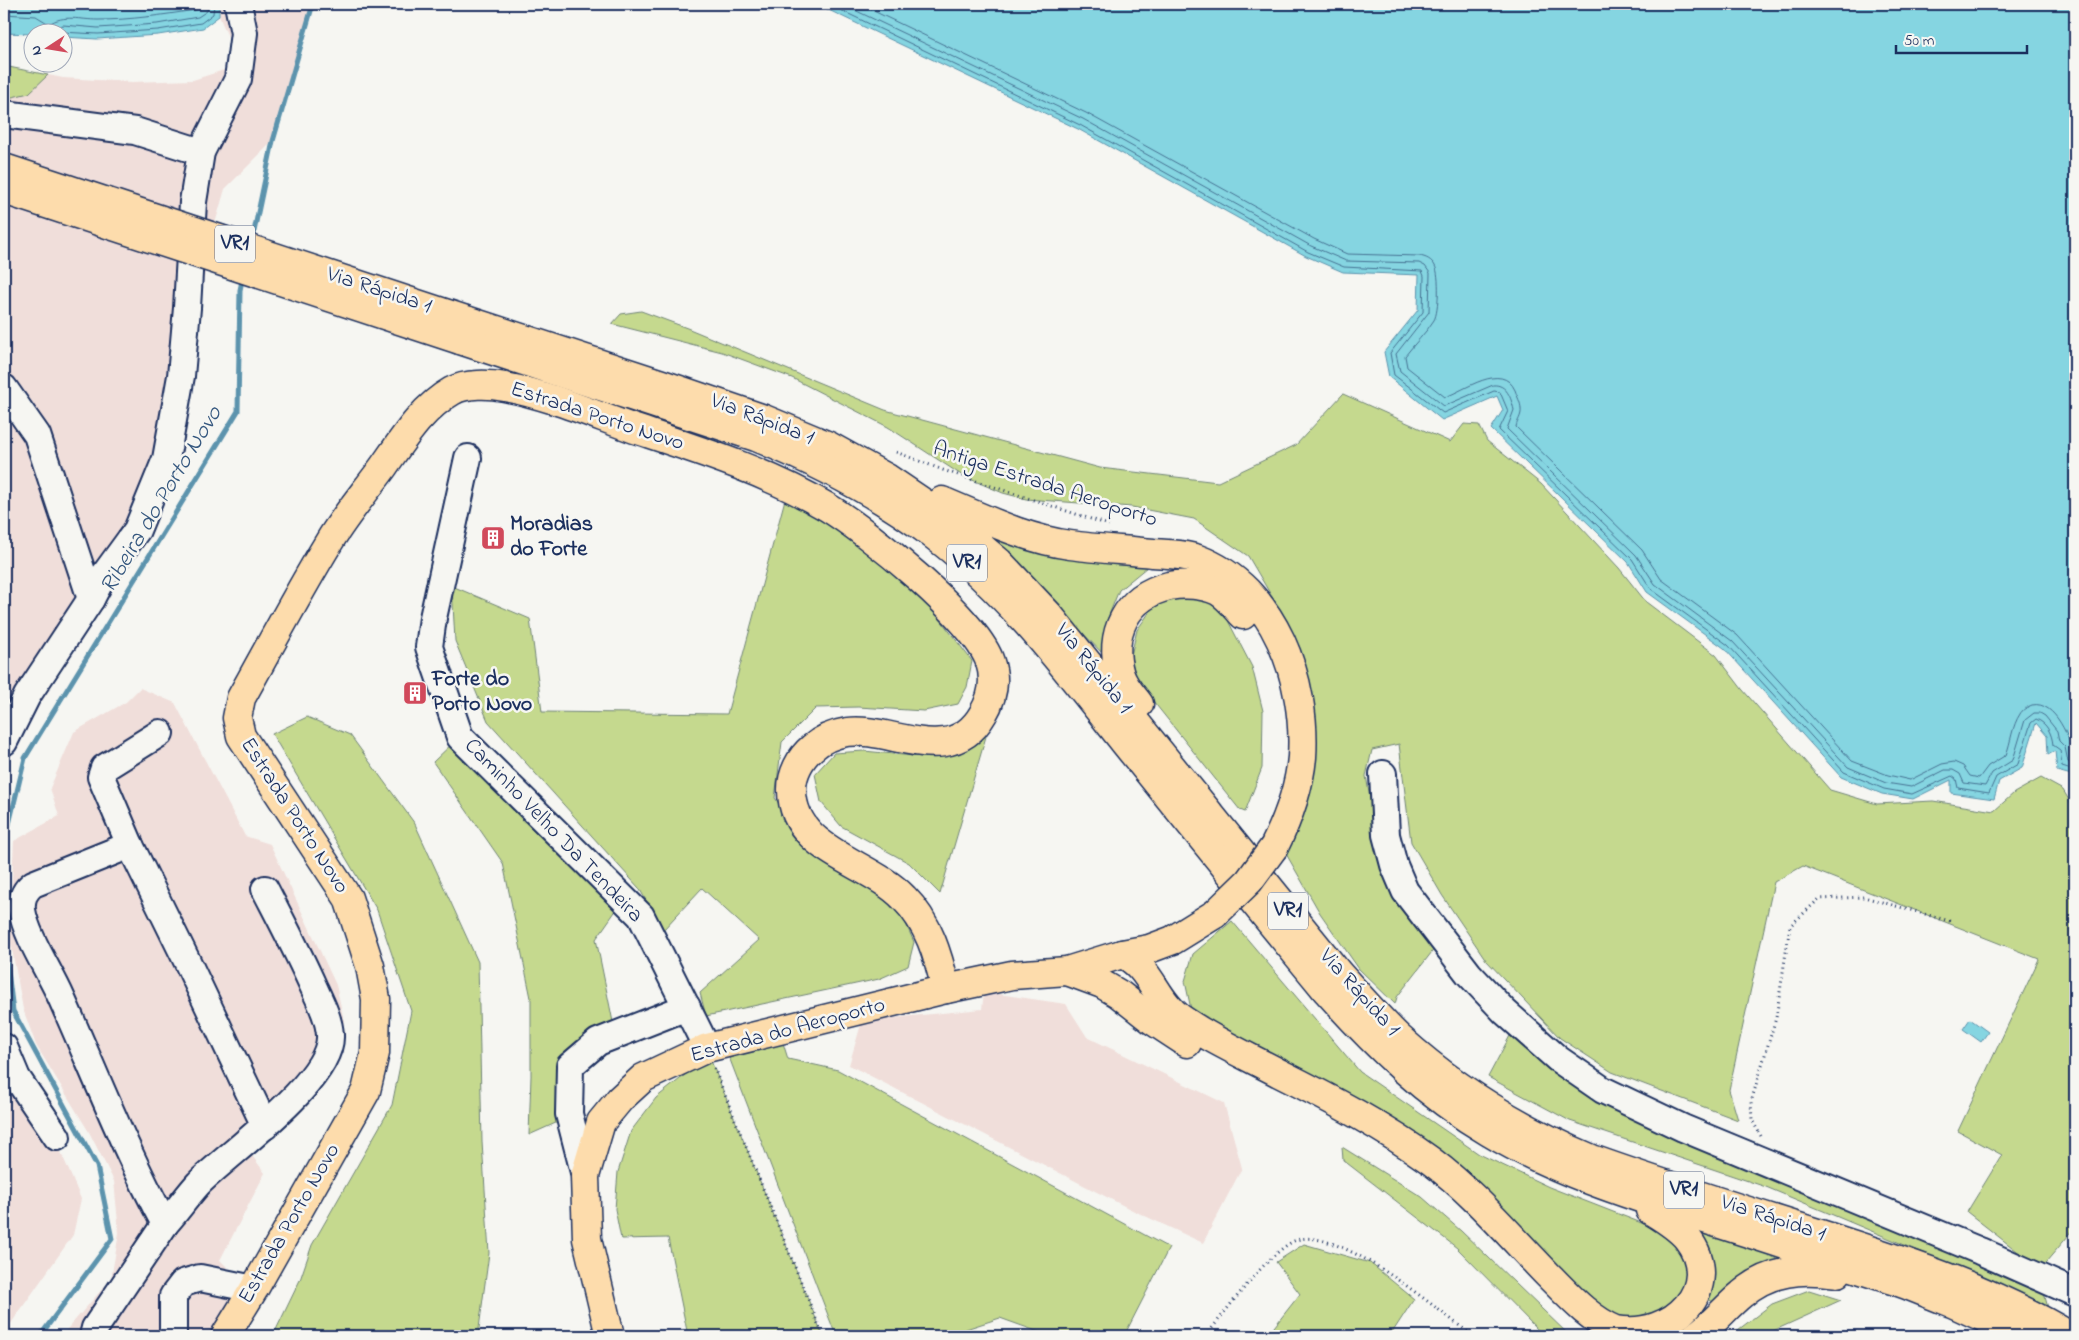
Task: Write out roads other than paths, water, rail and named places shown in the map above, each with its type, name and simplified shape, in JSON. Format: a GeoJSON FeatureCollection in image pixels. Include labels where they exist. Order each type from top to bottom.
{"type":"FeatureCollection","features":[{"type":"Feature","properties":{"kind":"main road","name":"Via Rápida 1"},"geometry":{"type":"LineString","coordinates":[[4,168],[463,330],[756,437],[820,465],[876,496],[936,537],[984,578],[1037,634],[1279,933],[1368,1037],[1424,1088],[1490,1132],[1566,1171],[1619,1192],[1907,1284],[2024,1336]]}},
{"type":"Feature","properties":{"kind":"main road","name":"Via Rápida 1"},"geometry":{"type":"LineString","coordinates":[[4,190],[463,330],[764,419],[829,446],[887,478],[949,520],[974,540],[999,562],[1037,602],[1339,974],[1378,1018],[1430,1065],[1498,1112],[1560,1145],[1592,1159],[1880,1254],[1974,1288],[2045,1321],[2070,1336]]}},
{"type":"Feature","properties":{"kind":"main road","name":"Estrada Porto Novo"},"geometry":{"type":"LineString","coordinates":[[225,1336],[254,1289],[366,1091],[375,1054],[376,999],[370,966],[348,898],[241,736],[237,718],[241,698],[330,540],[412,426],[438,401],[454,389],[467,386],[502,386],[547,398],[746,467],[827,507],[886,549],[970,630],[988,656],[994,687],[986,711],[975,726],[956,738],[936,744],[857,732],[833,736],[815,745],[804,755],[796,770],[792,786],[793,802],[797,816],[805,831],[818,842],[885,881],[906,899],[920,918],[936,949],[946,989]]}},
{"type":"Feature","properties":{"kind":"main road"},"geometry":{"type":"LineString","coordinates":[[887,478],[976,517],[1018,532],[1068,545],[1177,555],[1197,559],[1217,568],[1239,584],[1264,612],[1283,646],[1292,672],[1300,708],[1303,735],[1298,782],[1292,806],[1268,840],[1250,881],[1210,906],[1067,971],[1012,975]]}},
{"type":"Feature","properties":{"kind":"main road"},"geometry":{"type":"LineString","coordinates":[[1237,848],[1181,758],[1126,688],[1120,675],[1117,640],[1119,630],[1132,606],[1149,593],[1160,589],[1184,584],[1196,585],[1218,592],[1230,600],[1244,616],[1270,662],[1278,686],[1284,717],[1285,746],[1282,772],[1268,840]]}},
{"type":"Feature","properties":{"kind":"main road"},"geometry":{"type":"LineString","coordinates":[[1162,1002],[1158,980],[1167,948],[1173,940],[1210,906]]}},
{"type":"Feature","properties":{"kind":"main road"},"geometry":{"type":"LineString","coordinates":[[1012,975],[1064,954],[1094,946],[1149,949],[1173,940]]}},
{"type":"Feature","properties":{"kind":"main road"},"geometry":{"type":"LineString","coordinates":[[1121,948],[1139,965],[1162,1002],[1172,1013],[1200,1032],[1322,1094],[1431,1162],[1470,1196],[1579,1306],[1601,1323],[1616,1330],[1627,1334],[1650,1334],[1672,1326],[1689,1311],[1699,1290],[1700,1280],[1697,1258],[1687,1238],[1679,1230],[1619,1192]]}},
{"type":"Feature","properties":{"kind":"main road"},"geometry":{"type":"LineString","coordinates":[[1121,948],[1123,976],[1135,1006]]}},
{"type":"Feature","properties":{"kind":"main road"},"geometry":{"type":"LineString","coordinates":[[1067,971],[1102,984],[1174,1036],[1369,1139],[1422,1174],[1593,1336]]}},
{"type":"Feature","properties":{"kind":"main road","name":"Estrada do Aeroporto"},"geometry":{"type":"LineString","coordinates":[[610,1336],[587,1239],[585,1176],[600,1122],[620,1099],[644,1078],[707,1048],[946,989],[1012,975]]}},
{"type":"Feature","properties":{"kind":"main road"},"geometry":{"type":"LineString","coordinates":[[1696,1336],[1742,1294],[1771,1276],[1788,1272],[1813,1270],[1907,1284]]}},
{"type":"Feature","properties":{"kind":"street"},"geometry":{"type":"LineString","coordinates":[[4,742],[27,696],[91,599],[102,578],[137,530],[166,459],[181,376],[188,308],[193,202],[201,152],[238,79],[244,33],[238,4]]}},
{"type":"Feature","properties":{"kind":"street"},"geometry":{"type":"LineString","coordinates":[[4,114],[135,131],[201,152]]}},
{"type":"Feature","properties":{"kind":"street"},"geometry":{"type":"LineString","coordinates":[[4,388],[37,435],[91,599]]}},
{"type":"Feature","properties":{"kind":"street","name":"Caminho Velho Da Tendeira"},"geometry":{"type":"LineString","coordinates":[[468,458],[433,618],[429,647],[460,737],[641,916],[707,1048]]}},
{"type":"Feature","properties":{"kind":"street"},"geometry":{"type":"LineString","coordinates":[[160,734],[104,768],[101,777],[130,845],[188,961],[265,1126]]}},
{"type":"Feature","properties":{"kind":"street"},"geometry":{"type":"LineString","coordinates":[[1383,774],[1386,835],[1394,865],[1405,891],[1470,974],[1505,1012],[1558,1059],[1603,1090],[1682,1128],[1980,1251],[2075,1293]]}},
{"type":"Feature","properties":{"kind":"street"},"geometry":{"type":"LineString","coordinates":[[130,845],[32,884],[25,890],[22,912],[61,995],[112,1117],[166,1224]]}},
{"type":"Feature","properties":{"kind":"street"},"geometry":{"type":"LineString","coordinates":[[93,1336],[95,1328],[166,1224],[199,1184],[265,1126],[311,1080],[328,1050],[330,1036],[328,1022],[319,998],[265,889]]}},
{"type":"Feature","properties":{"kind":"street"},"geometry":{"type":"LineString","coordinates":[[585,1176],[569,1114],[570,1066],[598,1042],[687,1007]]}},
{"type":"Feature","properties":{"kind":"street"},"geometry":{"type":"LineString","coordinates":[[4,1047],[18,1078],[57,1137]]}},
{"type":"Feature","properties":{"kind":"street"},"geometry":{"type":"LineString","coordinates":[[173,1336],[173,1296],[183,1283],[200,1278],[254,1289]]}},
{"type":"Feature","properties":{"kind":"water"},"geometry":{"type":"Polygon","coordinates":[[[4,4],[219,4],[219,16],[203,28],[158,35],[97,39],[72,38],[72,22],[22,22],[22,34],[4,33],[4,4]]]}},
{"type":"Feature","properties":{"kind":"water"},"geometry":{"type":"Polygon","coordinates":[[[816,4],[2075,4],[2075,776],[2057,771],[2055,751],[2048,755],[2047,736],[2036,723],[2022,768],[1999,781],[1994,799],[1951,793],[1951,780],[1913,799],[1882,794],[1841,777],[1724,648],[1647,592],[1628,562],[1491,429],[1503,410],[1497,396],[1442,420],[1389,377],[1384,352],[1418,310],[1419,275],[1343,272],[1306,256],[1078,129],[816,4]]]}},
{"type":"Feature","properties":{"kind":"water"},"geometry":{"type":"Polygon","coordinates":[[[1970,1019],[1988,1032],[1981,1042],[1963,1029],[1970,1019]]]}},
{"type":"Feature","properties":{"kind":"waterway","name":"Ribeira do Porto Novo"},"geometry":{"type":"LineString","coordinates":[[252,241],[273,141],[313,4]]}},
{"type":"Feature","properties":{"kind":"waterway","name":"Ribeira do Porto Novo"},"geometry":{"type":"LineString","coordinates":[[4,845],[25,758],[238,411],[240,290],[243,276]]}},
{"type":"Feature","properties":{"kind":"waterway","name":"Ribeira do Porto Novo"},"geometry":{"type":"LineString","coordinates":[[4,939],[13,1011],[97,1166],[112,1239],[40,1336]]}},
{"type":"Feature","properties":{"kind":"place","name":"Moradias do Forte"},"geometry":{"type":"Point","coordinates":[493,538]}},
{"type":"Feature","properties":{"kind":"place","name":"Forte do Porto Novo"},"geometry":{"type":"Point","coordinates":[415,693]}}]}
